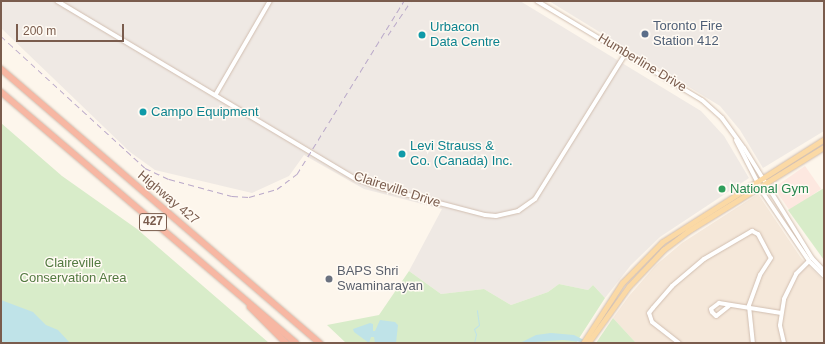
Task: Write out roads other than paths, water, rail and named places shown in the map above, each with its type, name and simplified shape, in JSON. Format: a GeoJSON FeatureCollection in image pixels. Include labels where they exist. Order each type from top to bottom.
{"type":"FeatureCollection","features":[{"type":"Feature","properties":{"kind":"highway","name":"Highway 427"},"geometry":{"type":"LineString","coordinates":[[1,70],[320,343]]}},
{"type":"Feature","properties":{"kind":"highway","name":"427"},"geometry":{"type":"LineString","coordinates":[[1,92],[296,343]]}},
{"type":"Feature","properties":{"kind":"highway"},"geometry":{"type":"LineString","coordinates":[[244,299],[257,317],[286,343]]}},
{"type":"Feature","properties":{"kind":"main road"},"geometry":{"type":"LineString","coordinates":[[588,343],[622,283],[655,249],[678,231],[824,139]]}},
{"type":"Feature","properties":{"kind":"main road"},"geometry":{"type":"LineString","coordinates":[[583,343],[629,286],[663,250],[824,147]]}},
{"type":"Feature","properties":{"kind":"street","name":"Claireville Drive"},"geometry":{"type":"LineString","coordinates":[[57,1],[216,94],[354,178],[470,212],[496,216],[518,211],[535,199],[626,54]]}},
{"type":"Feature","properties":{"kind":"street"},"geometry":{"type":"LineString","coordinates":[[216,94],[270,1]]}},
{"type":"Feature","properties":{"kind":"street","name":"Humberline Drive"},"geometry":{"type":"LineString","coordinates":[[537,1],[702,100],[722,118],[766,183],[810,260],[824,271]]}},
{"type":"Feature","properties":{"kind":"street","name":"Humberline Drive"},"geometry":{"type":"LineString","coordinates":[[736,138],[760,187],[810,260],[824,276]]}},
{"type":"Feature","properties":{"kind":"street"},"geometry":{"type":"LineString","coordinates":[[679,343],[652,322],[649,313],[672,286],[704,259],[752,231],[758,234],[771,258],[760,275],[749,310],[753,343]]}},
{"type":"Feature","properties":{"kind":"street"},"geometry":{"type":"LineString","coordinates":[[784,343],[781,313],[790,283],[810,260]]}},
{"type":"Feature","properties":{"kind":"street"},"geometry":{"type":"LineString","coordinates":[[729,306],[749,310],[781,313]]}},
{"type":"Feature","properties":{"kind":"water"},"geometry":{"type":"Polygon","coordinates":[[[1,300],[33,312],[46,325],[58,330],[70,343],[1,343],[1,300]]]}},
{"type":"Feature","properties":{"kind":"water"},"geometry":{"type":"Polygon","coordinates":[[[380,320],[395,322],[398,325],[396,343],[375,343],[374,337],[371,337],[369,343],[354,332],[353,329],[370,323],[373,324],[373,331],[375,331],[380,320]]]}},
{"type":"Feature","properties":{"kind":"water"},"geometry":{"type":"Polygon","coordinates":[[[551,333],[574,335],[590,343],[563,340],[520,343],[536,335],[551,333]]]}},
{"type":"Feature","properties":{"kind":"waterway"},"geometry":{"type":"LineString","coordinates":[[474,343],[476,334],[474,329],[479,325],[477,310]]}},
{"type":"Feature","properties":{"kind":"railway"},"geometry":{"type":"LineString","coordinates":[[1,36],[145,168],[169,179],[232,196],[249,197],[277,189],[297,174],[404,1]]}},
{"type":"Feature","properties":{"kind":"railway"},"geometry":{"type":"LineString","coordinates":[[388,35],[411,1]]}},
{"type":"Feature","properties":{"kind":"place","name":"Toronto Fire Station 412"},"geometry":{"type":"Point","coordinates":[645,34]}},
{"type":"Feature","properties":{"kind":"place","name":"Urbacon Data Centre"},"geometry":{"type":"Point","coordinates":[422,35]}},
{"type":"Feature","properties":{"kind":"place","name":"Campo Equipment"},"geometry":{"type":"Point","coordinates":[143,112]}},
{"type":"Feature","properties":{"kind":"place","name":"Levi Strauss & Co. (Canada) Inc."},"geometry":{"type":"Point","coordinates":[402,154]}},
{"type":"Feature","properties":{"kind":"place","name":"National Gym"},"geometry":{"type":"Point","coordinates":[722,189]}},
{"type":"Feature","properties":{"kind":"place","name":"BAPS Shri Swaminarayan"},"geometry":{"type":"Point","coordinates":[329,279]}},
{"type":"Feature","properties":{"kind":"park label","name":"Claireville Conservation Area"},"geometry":{"type":"Point","coordinates":[73,272]}}]}
